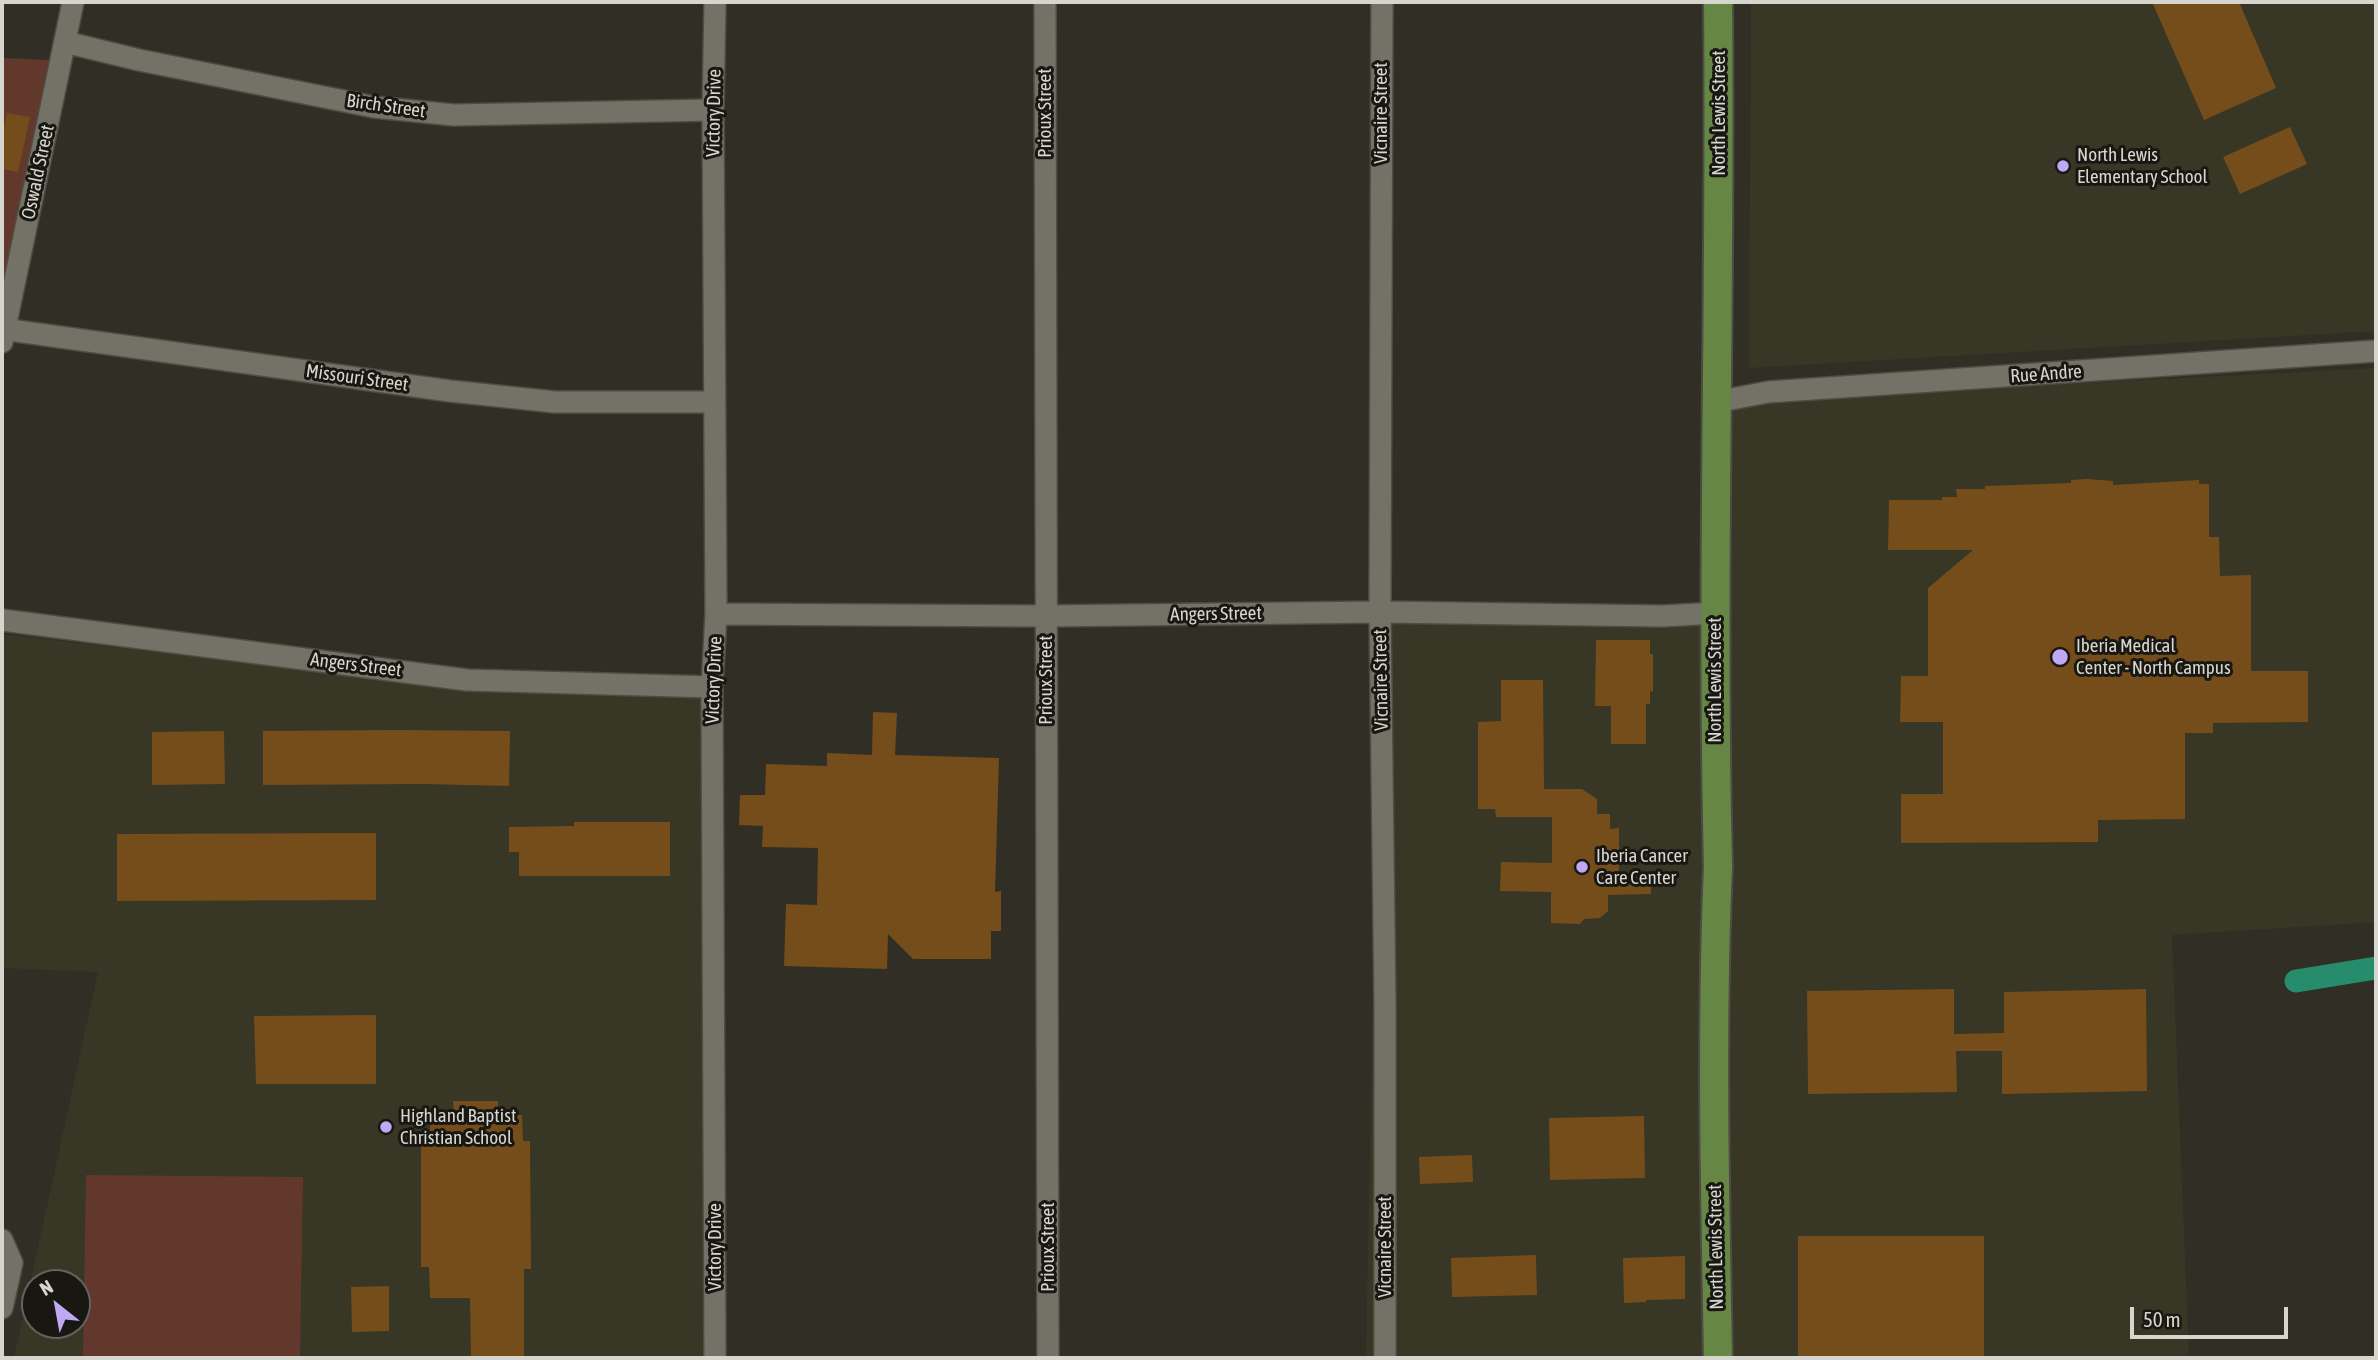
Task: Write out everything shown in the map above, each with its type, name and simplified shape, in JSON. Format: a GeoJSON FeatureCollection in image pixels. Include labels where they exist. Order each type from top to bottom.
{"type":"FeatureCollection","features":[{"type":"Feature","properties":{"kind":"main road","name":"North Lewis Street"},"geometry":{"type":"LineString","coordinates":[[1718,2],[1715,762],[1718,866],[1715,1210],[1718,1358]]}},
{"type":"Feature","properties":{"kind":"street","name":"Oswald Street"},"geometry":{"type":"LineString","coordinates":[[3,333],[73,2]]}},
{"type":"Feature","properties":{"kind":"street","name":"Victory Drive"},"geometry":{"type":"LineString","coordinates":[[715,2],[713,402],[716,614],[712,687],[715,1358]]}},
{"type":"Feature","properties":{"kind":"street","name":"Prioux Street"},"geometry":{"type":"LineString","coordinates":[[1045,2],[1048,1358]]}},
{"type":"Feature","properties":{"kind":"street","name":"Vicnaire Street"},"geometry":{"type":"LineString","coordinates":[[1382,2],[1380,612],[1385,1006],[1385,1358]]}},
{"type":"Feature","properties":{"kind":"street","name":"Birch Street"},"geometry":{"type":"LineString","coordinates":[[65,41],[139,60],[374,107],[454,115],[713,110]]}},
{"type":"Feature","properties":{"kind":"street","name":"Missouri Street"},"geometry":{"type":"LineString","coordinates":[[3,333],[541,401],[713,402]]}},
{"type":"Feature","properties":{"kind":"street","name":"Rue Andre"},"geometry":{"type":"LineString","coordinates":[[1716,402],[1768,392],[2376,351]]}},
{"type":"Feature","properties":{"kind":"street","name":"Angers Street"},"geometry":{"type":"LineString","coordinates":[[716,614],[1045,616],[1380,612],[1636,616],[1716,613]]}},
{"type":"Feature","properties":{"kind":"street","name":"Angers Street"},"geometry":{"type":"LineString","coordinates":[[2,620],[467,680],[712,687]]}},
{"type":"Feature","properties":{"kind":"street"},"geometry":{"type":"LineString","coordinates":[[2,1240],[12,1263],[2,1308]]}},
{"type":"Feature","properties":{"kind":"shaded area","name":"North Lewis Elementary School"},"geometry":{"type":"Polygon","coordinates":[[[1751,2],[2376,2],[2376,331],[1749,368],[1751,2]]]}},
{"type":"Feature","properties":{"kind":"shaded area"},"geometry":{"type":"Polygon","coordinates":[[[2,58],[49,60],[2,299],[2,58]]]}},
{"type":"Feature","properties":{"kind":"shaded area"},"geometry":{"type":"Polygon","coordinates":[[[2376,368],[2376,922],[2172,935],[2189,1358],[1366,1358],[1380,612],[1715,613],[1716,402],[2376,368]]]}},
{"type":"Feature","properties":{"kind":"shaded area","name":"Highland Baptist Christian School"},"geometry":{"type":"Polygon","coordinates":[[[2,634],[392,680],[712,687],[705,1358],[14,1358],[21,1326],[21,1339],[91,1339],[91,1269],[33,1269],[98,972],[2,968],[2,634]]]}},
{"type":"Feature","properties":{"kind":"shaded area"},"geometry":{"type":"Polygon","coordinates":[[[86,1175],[303,1177],[300,1358],[83,1358],[83,1339],[91,1339],[91,1269],[84,1269],[86,1175]]]}},
{"type":"Feature","properties":{"kind":"building"},"geometry":{"type":"Polygon","coordinates":[[[2152,2],[2239,2],[2276,88],[2204,120],[2152,2]]]}},
{"type":"Feature","properties":{"kind":"building"},"geometry":{"type":"Polygon","coordinates":[[[7,113],[30,117],[18,172],[2,169],[2,137],[7,113]]]}},
{"type":"Feature","properties":{"kind":"building"},"geometry":{"type":"Polygon","coordinates":[[[2290,127],[2307,164],[2240,194],[2223,157],[2290,127]]]}},
{"type":"Feature","properties":{"kind":"building","name":"Iberia Medical Center - North Campus"},"geometry":{"type":"Polygon","coordinates":[[[2071,480],[2113,481],[2113,485],[2199,480],[2199,484],[2209,484],[2209,537],[2219,537],[2220,576],[2251,575],[2251,671],[2308,671],[2308,722],[2213,723],[2213,733],[2185,733],[2185,819],[2098,820],[2098,842],[1901,843],[1901,794],[1943,794],[1943,722],[1900,722],[1901,676],[1928,676],[1928,588],[1973,550],[1888,550],[1889,500],[1942,500],[1942,497],[1957,497],[1956,489],[2071,483],[2071,480]]]}},
{"type":"Feature","properties":{"kind":"building"},"geometry":{"type":"Polygon","coordinates":[[[1596,640],[1650,640],[1650,654],[1653,654],[1653,692],[1650,691],[1650,704],[1646,704],[1646,744],[1611,744],[1611,706],[1595,706],[1596,640]]]}},
{"type":"Feature","properties":{"kind":"building"},"geometry":{"type":"Polygon","coordinates":[[[1501,680],[1543,680],[1544,789],[1582,789],[1597,799],[1597,814],[1610,814],[1610,829],[1619,828],[1619,879],[1651,880],[1651,894],[1608,895],[1608,911],[1600,918],[1584,919],[1580,924],[1551,923],[1551,892],[1500,891],[1501,862],[1552,863],[1552,817],[1496,817],[1495,809],[1478,809],[1478,722],[1501,721],[1501,680]]]}},
{"type":"Feature","properties":{"kind":"building"},"geometry":{"type":"Polygon","coordinates":[[[873,712],[897,713],[895,755],[999,758],[995,892],[1001,891],[1001,931],[991,931],[991,959],[913,959],[888,934],[887,969],[784,966],[786,904],[817,905],[818,848],[762,847],[763,826],[739,825],[740,795],[765,795],[766,764],[827,766],[827,753],[872,755],[873,712]]]}},
{"type":"Feature","properties":{"kind":"building"},"geometry":{"type":"Polygon","coordinates":[[[224,731],[225,784],[152,785],[152,732],[224,731]]]}},
{"type":"Feature","properties":{"kind":"building"},"geometry":{"type":"Polygon","coordinates":[[[263,731],[510,731],[509,786],[263,785],[263,731]]]}},
{"type":"Feature","properties":{"kind":"building"},"geometry":{"type":"Polygon","coordinates":[[[574,822],[670,822],[670,876],[519,876],[519,852],[509,852],[509,827],[574,826],[574,822]]]}},
{"type":"Feature","properties":{"kind":"building"},"geometry":{"type":"Polygon","coordinates":[[[376,833],[376,900],[117,901],[117,834],[376,833]]]}},
{"type":"Feature","properties":{"kind":"building"},"geometry":{"type":"Polygon","coordinates":[[[1954,989],[1954,1034],[2004,1033],[2004,992],[2146,989],[2147,1091],[2002,1094],[2002,1051],[1956,1051],[1957,1092],[1808,1094],[1807,991],[1954,989]]]}},
{"type":"Feature","properties":{"kind":"building"},"geometry":{"type":"Polygon","coordinates":[[[376,1015],[376,1084],[256,1084],[254,1016],[376,1015]]]}},
{"type":"Feature","properties":{"kind":"building"},"geometry":{"type":"Polygon","coordinates":[[[453,1101],[498,1101],[498,1115],[522,1115],[523,1141],[530,1141],[531,1269],[524,1269],[524,1358],[471,1358],[470,1298],[430,1298],[429,1267],[421,1267],[421,1144],[430,1144],[430,1116],[454,1116],[453,1101]]]}},
{"type":"Feature","properties":{"kind":"building"},"geometry":{"type":"Polygon","coordinates":[[[1644,1116],[1645,1178],[1550,1180],[1549,1118],[1644,1116]]]}},
{"type":"Feature","properties":{"kind":"building"},"geometry":{"type":"Polygon","coordinates":[[[1472,1155],[1473,1182],[1420,1184],[1419,1157],[1472,1155]]]}},
{"type":"Feature","properties":{"kind":"building"},"geometry":{"type":"Polygon","coordinates":[[[1798,1236],[1984,1236],[1984,1358],[1798,1358],[1798,1236]]]}},
{"type":"Feature","properties":{"kind":"building"},"geometry":{"type":"Polygon","coordinates":[[[1536,1255],[1537,1295],[1452,1297],[1451,1258],[1536,1255]]]}},
{"type":"Feature","properties":{"kind":"building"},"geometry":{"type":"Polygon","coordinates":[[[1685,1256],[1685,1299],[1624,1303],[1623,1258],[1685,1256]]]}},
{"type":"Feature","properties":{"kind":"building"},"geometry":{"type":"Polygon","coordinates":[[[389,1286],[389,1331],[352,1332],[351,1287],[389,1286]]]}},
{"type":"Feature","properties":{"kind":"waterway"},"geometry":{"type":"LineString","coordinates":[[2296,981],[2376,968]]}},
{"type":"Feature","properties":{"kind":"place","name":"North Lewis Elementary School"},"geometry":{"type":"Point","coordinates":[2063,166]}},
{"type":"Feature","properties":{"kind":"place","name":"Iberia Medical Center - North Campus"},"geometry":{"type":"Point","coordinates":[2060,657]}},
{"type":"Feature","properties":{"kind":"place","name":"Iberia Cancer Care Center"},"geometry":{"type":"Point","coordinates":[1582,867]}},
{"type":"Feature","properties":{"kind":"place","name":"Highland Baptist Christian School"},"geometry":{"type":"Point","coordinates":[386,1127]}}]}
